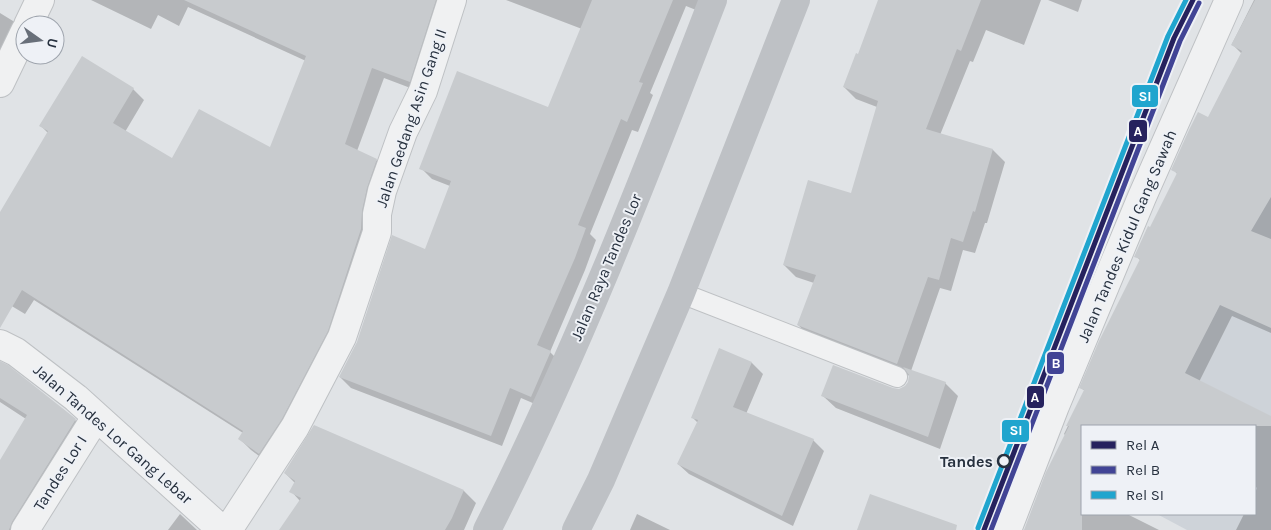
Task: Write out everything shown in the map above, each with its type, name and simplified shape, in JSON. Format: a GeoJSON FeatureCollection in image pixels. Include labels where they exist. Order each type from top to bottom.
{"type":"FeatureCollection","features":[{"type":"Feature","properties":{"kind":"main road","name":"Jalan Raya Tandes Lor"},"geometry":{"type":"LineString","coordinates":[[488,530],[524,457],[632,209],[714,0]]}},
{"type":"Feature","properties":{"kind":"main road"},"geometry":{"type":"LineString","coordinates":[[576,530],[601,480],[681,293],[796,0]]}},
{"type":"Feature","properties":{"kind":"street"},"geometry":{"type":"LineString","coordinates":[[33,15],[40,0]]}},
{"type":"Feature","properties":{"kind":"street","name":"Jalan Gedang Asin Gang II"},"geometry":{"type":"LineString","coordinates":[[228,530],[295,427],[342,337],[377,232],[377,214],[382,191],[403,132],[423,91],[452,0]]}},
{"type":"Feature","properties":{"kind":"street","name":"Jalan Tandes Kidul Gang Sawah"},"geometry":{"type":"LineString","coordinates":[[1008,530],[1055,406],[1139,206],[1229,0]]}},
{"type":"Feature","properties":{"kind":"street"},"geometry":{"type":"LineString","coordinates":[[0,83],[15,52]]}},
{"type":"Feature","properties":{"kind":"street","name":"Jalan Tandes Lor Gang Lebar"},"geometry":{"type":"LineString","coordinates":[[0,344],[16,352],[76,398],[222,530]]}},
{"type":"Feature","properties":{"kind":"street","name":"Tandes Lor I"},"geometry":{"type":"LineString","coordinates":[[25,530],[96,417]]}},
{"type":"Feature","properties":{"kind":"lane"},"geometry":{"type":"LineString","coordinates":[[681,293],[897,377]]}},
{"type":"Feature","properties":{"kind":"shaded area"},"geometry":{"type":"Polygon","coordinates":[[[1271,21],[1271,530],[1187,530],[1159,515],[1256,515],[1256,425],[1098,425],[1271,21]]]}},
{"type":"Feature","properties":{"kind":"building"},"geometry":{"type":"Polygon","coordinates":[[[184,0],[436,0],[410,82],[372,68],[345,144],[377,159],[367,188],[362,211],[361,229],[328,331],[282,419],[259,454],[238,439],[243,431],[22,290],[0,328],[0,212],[48,131],[39,126],[82,56],[134,88],[113,123],[172,158],[199,109],[270,147],[306,56],[184,0]]]}},
{"type":"Feature","properties":{"kind":"building"},"geometry":{"type":"Polygon","coordinates":[[[592,0],[673,0],[639,82],[643,83],[627,122],[621,119],[578,225],[586,228],[537,345],[551,351],[531,397],[510,388],[491,436],[339,377],[357,342],[392,235],[425,249],[451,181],[419,169],[457,71],[548,107],[592,0]]]}},
{"type":"Feature","properties":{"kind":"building"},"geometry":{"type":"Polygon","coordinates":[[[878,0],[981,0],[961,51],[957,49],[926,129],[993,149],[975,212],[973,211],[963,242],[951,238],[939,280],[928,277],[897,364],[797,325],[816,275],[783,265],[808,180],[851,193],[878,101],[843,87],[856,53],[858,54],[878,0]]]}},
{"type":"Feature","properties":{"kind":"building"},"geometry":{"type":"Polygon","coordinates":[[[1255,0],[1271,0],[1271,197],[1251,231],[1271,239],[1271,328],[1220,305],[1185,373],[1271,416],[1271,426],[1081,425],[1082,530],[1024,530],[1046,472],[1069,426],[1066,426],[1084,390],[1079,388],[1099,341],[1140,259],[1134,257],[1148,226],[1150,227],[1177,173],[1171,170],[1189,130],[1198,112],[1208,117],[1242,51],[1231,45],[1255,0]]]}},
{"type":"Feature","properties":{"kind":"building"},"geometry":{"type":"Polygon","coordinates":[[[719,348],[752,362],[733,407],[814,439],[782,516],[677,464],[698,420],[691,418],[719,348]]]}},
{"type":"Feature","properties":{"kind":"building"},"geometry":{"type":"Polygon","coordinates":[[[0,361],[8,365],[76,419],[12,522],[9,530],[0,530],[0,460],[27,415],[0,398],[0,361]]]}},
{"type":"Feature","properties":{"kind":"building"},"geometry":{"type":"Polygon","coordinates":[[[833,365],[899,389],[908,382],[909,375],[903,367],[946,382],[928,437],[821,396],[833,365]]]}},
{"type":"Feature","properties":{"kind":"building"},"geometry":{"type":"Polygon","coordinates":[[[314,425],[464,490],[445,530],[279,530],[301,498],[289,492],[295,481],[284,473],[314,425]]]}},
{"type":"Feature","properties":{"kind":"building"},"geometry":{"type":"Polygon","coordinates":[[[870,494],[957,525],[956,530],[857,530],[870,494]]]}},
{"type":"Feature","properties":{"kind":"rail line","name":"SI"},"geometry":{"type":"LineString","coordinates":[[978,528],[1168,36],[1186,0]]}},
{"type":"Feature","properties":{"kind":"rail line","name":"A"},"geometry":{"type":"LineString","coordinates":[[984,530],[1174,38],[1193,0]]}},
{"type":"Feature","properties":{"kind":"rail line","name":"B"},"geometry":{"type":"LineString","coordinates":[[991,530],[1180,41],[1199,3]]}},
{"type":"Feature","properties":{"kind":"place","name":"Tandes"},"geometry":{"type":"Point","coordinates":[1004,461]}}]}
